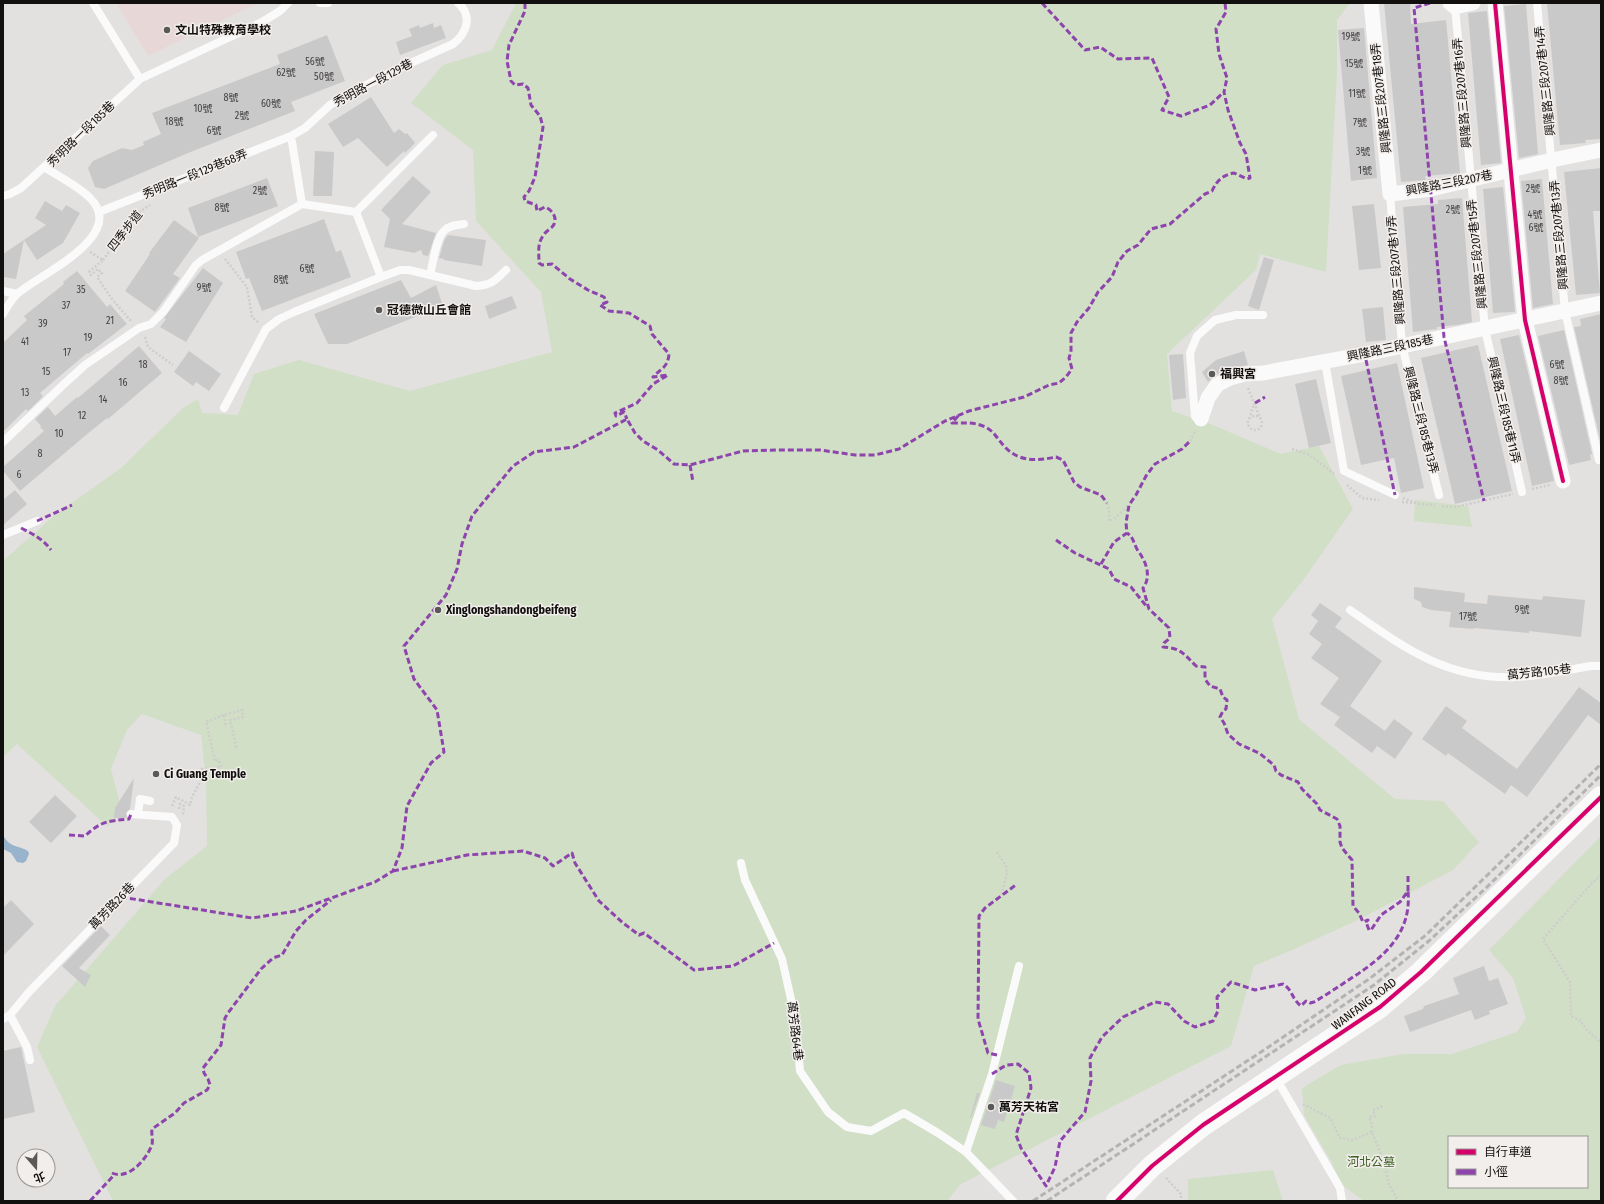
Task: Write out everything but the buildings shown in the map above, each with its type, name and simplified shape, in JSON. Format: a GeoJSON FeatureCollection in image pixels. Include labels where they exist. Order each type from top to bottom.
{"type":"FeatureCollection","features":[{"type":"Feature","properties":{"kind":"street","name":"興隆路三段207巷18弄"},"geometry":{"type":"LineString","coordinates":[[1371,3],[1390,194]]}},
{"type":"Feature","properties":{"kind":"street"},"geometry":{"type":"LineString","coordinates":[[1452,5],[1473,3]]}},
{"type":"Feature","properties":{"kind":"street"},"geometry":{"type":"LineString","coordinates":[[1495,3],[1525,320],[1563,481]]}},
{"type":"Feature","properties":{"kind":"street","name":"興隆路三段207巷"},"geometry":{"type":"LineString","coordinates":[[1390,194],[1431,189],[1552,160],[1601,150]]}},
{"type":"Feature","properties":{"kind":"street","name":"興隆路三段185巷"},"geometry":{"type":"LineString","coordinates":[[1201,419],[1208,398],[1217,386],[1230,378],[1245,374],[1263,373],[1325,362],[1601,303]]}},
{"type":"Feature","properties":{"kind":"street","name":"WANFANG ROAD"},"geometry":{"type":"LineString","coordinates":[[1117,1201],[1152,1166],[1178,1143],[1203,1125],[1280,1086],[1380,1008],[1401,990],[1601,797]]}},
{"type":"Feature","properties":{"kind":"lane"},"geometry":{"type":"LineString","coordinates":[[93,3],[140,79],[262,22],[280,11],[288,3]]}},
{"type":"Feature","properties":{"kind":"lane"},"geometry":{"type":"LineString","coordinates":[[320,3],[328,3]]}},
{"type":"Feature","properties":{"kind":"lane","name":"秀明路一段129巷"},"geometry":{"type":"LineString","coordinates":[[291,136],[305,128],[330,105],[341,98],[393,71],[453,44],[461,38],[467,27],[467,17],[462,7],[458,3]]}},
{"type":"Feature","properties":{"kind":"lane","name":"興隆路三段207巷14弄"},"geometry":{"type":"LineString","coordinates":[[1537,3],[1552,160]]}},
{"type":"Feature","properties":{"kind":"lane","name":"興隆路三段207巷16弄"},"geometry":{"type":"LineString","coordinates":[[1452,5],[1470,179]]}},
{"type":"Feature","properties":{"kind":"lane","name":"秀明路一段185巷"},"geometry":{"type":"LineString","coordinates":[[99,212],[90,197],[44,167],[140,79]]}},
{"type":"Feature","properties":{"kind":"lane"},"geometry":{"type":"LineString","coordinates":[[356,212],[432,135]]}},
{"type":"Feature","properties":{"kind":"lane"},"geometry":{"type":"LineString","coordinates":[[291,136],[302,204]]}},
{"type":"Feature","properties":{"kind":"lane","name":"秀明路一段129巷68弄"},"geometry":{"type":"LineString","coordinates":[[99,212],[291,136]]}},
{"type":"Feature","properties":{"kind":"lane","name":"興隆路三段207巷13弄"},"geometry":{"type":"LineString","coordinates":[[1552,160],[1566,311],[1599,460]]}},
{"type":"Feature","properties":{"kind":"lane"},"geometry":{"type":"LineString","coordinates":[[3,196],[21,188],[44,167]]}},
{"type":"Feature","properties":{"kind":"lane","name":"興隆路三段207巷15弄"},"geometry":{"type":"LineString","coordinates":[[1470,179],[1485,329]]}},
{"type":"Feature","properties":{"kind":"lane","name":"興隆路三段207巷17弄"},"geometry":{"type":"LineString","coordinates":[[1390,194],[1402,346]]}},
{"type":"Feature","properties":{"kind":"lane"},"geometry":{"type":"LineString","coordinates":[[3,442],[73,375],[140,328],[151,324],[163,312],[196,265],[302,204],[356,212]]}},
{"type":"Feature","properties":{"kind":"lane"},"geometry":{"type":"LineString","coordinates":[[3,314],[17,294],[82,248],[94,237],[100,220],[99,212]]}},
{"type":"Feature","properties":{"kind":"lane"},"geometry":{"type":"LineString","coordinates":[[356,212],[381,277]]}},
{"type":"Feature","properties":{"kind":"lane"},"geometry":{"type":"LineString","coordinates":[[430,275],[440,236],[444,230],[452,226],[464,224]]}},
{"type":"Feature","properties":{"kind":"lane"},"geometry":{"type":"LineString","coordinates":[[224,408],[266,329],[294,312],[400,270],[481,286],[496,281],[506,270]]}},
{"type":"Feature","properties":{"kind":"lane"},"geometry":{"type":"LineString","coordinates":[[3,291],[17,294]]}},
{"type":"Feature","properties":{"kind":"lane"},"geometry":{"type":"LineString","coordinates":[[1201,419],[1195,416],[1190,353],[1197,336],[1215,320],[1236,315],[1264,314]]}},
{"type":"Feature","properties":{"kind":"lane","name":"興隆路三段185巷11弄"},"geometry":{"type":"LineString","coordinates":[[1485,329],[1522,492]]}},
{"type":"Feature","properties":{"kind":"lane","name":"興隆路三段185巷13弄"},"geometry":{"type":"LineString","coordinates":[[1402,346],[1439,494]]}},
{"type":"Feature","properties":{"kind":"lane"},"geometry":{"type":"LineString","coordinates":[[1325,362],[1344,471],[1395,495]]}},
{"type":"Feature","properties":{"kind":"lane"},"geometry":{"type":"LineString","coordinates":[[3,535],[36,521]]}},
{"type":"Feature","properties":{"kind":"lane","name":"萬芳路105巷"},"geometry":{"type":"LineString","coordinates":[[1350,610],[1400,645],[1430,661],[1459,671],[1488,676],[1515,677],[1591,666],[1601,666]]}},
{"type":"Feature","properties":{"kind":"lane","name":"萬芳路26巷"},"geometry":{"type":"LineString","coordinates":[[6,1017],[174,843],[177,825],[172,817],[135,814],[140,799],[150,801]]}},
{"type":"Feature","properties":{"kind":"lane","name":"萬芳路64巷"},"geometry":{"type":"LineString","coordinates":[[741,863],[745,880],[782,959],[795,1017],[800,1070],[828,1112],[847,1127],[871,1131],[904,1113],[966,1152],[1012,1201]]}},
{"type":"Feature","properties":{"kind":"lane"},"geometry":{"type":"LineString","coordinates":[[966,1152],[992,1074],[1019,966]]}},
{"type":"Feature","properties":{"kind":"lane"},"geometry":{"type":"LineString","coordinates":[[6,1017],[27,1046],[30,1060]]}},
{"type":"Feature","properties":{"kind":"lane"},"geometry":{"type":"LineString","coordinates":[[1280,1086],[1340,1188],[1342,1201]]}},
{"type":"Feature","properties":{"kind":"path"},"geometry":{"type":"LineString","coordinates":[[218,251],[247,287],[252,317],[266,329]]}},
{"type":"Feature","properties":{"kind":"path"},"geometry":{"type":"LineString","coordinates":[[140,328],[148,347],[173,365]]}},
{"type":"Feature","properties":{"kind":"path"},"geometry":{"type":"LineString","coordinates":[[1255,403],[1261,420],[1261,427],[1258,430],[1253,430],[1248,426],[1249,419],[1255,403]]}},
{"type":"Feature","properties":{"kind":"path"},"geometry":{"type":"LineString","coordinates":[[1249,419],[1255,416],[1261,420]]}},
{"type":"Feature","properties":{"kind":"path"},"geometry":{"type":"LineString","coordinates":[[1395,495],[1420,504],[1455,507],[1563,481]]}},
{"type":"Feature","properties":{"kind":"path"},"geometry":{"type":"LineString","coordinates":[[1107,502],[1109,510],[1108,521],[1113,520],[1122,509],[1129,505]]}},
{"type":"Feature","properties":{"kind":"path"},"geometry":{"type":"LineString","coordinates":[[174,803],[176,797],[190,805],[192,797],[202,779],[202,769],[221,767],[219,760],[215,761],[206,722],[242,710],[243,717],[230,720],[237,750]]}},
{"type":"Feature","properties":{"kind":"path"},"geometry":{"type":"LineString","coordinates":[[224,715],[226,726]]}},
{"type":"Feature","properties":{"kind":"path"},"geometry":{"type":"LineString","coordinates":[[997,852],[1006,866],[1007,874],[1001,896]]}},
{"type":"Feature","properties":{"kind":"path"},"geometry":{"type":"LineString","coordinates":[[1601,875],[1591,884],[1543,939],[1570,982],[1571,1016],[1581,1021],[1584,1028],[1601,1043]]}},
{"type":"Feature","properties":{"kind":"path"},"geometry":{"type":"LineString","coordinates":[[1280,1086],[1330,1118],[1340,1138],[1352,1140],[1372,1132]]}},
{"type":"Feature","properties":{"kind":"path"},"geometry":{"type":"LineString","coordinates":[[1383,1106],[1373,1110],[1375,1116],[1370,1117],[1372,1132],[1384,1162],[1389,1184],[1398,1201]]}},
{"type":"Feature","properties":{"kind":"path"},"geometry":{"type":"LineString","coordinates":[[1166,1178],[1181,1194],[1181,1201]]}},
{"type":"Feature","properties":{"kind":"shaded area","name":"文山特殊教育學校"},"geometry":{"type":"Polygon","coordinates":[[[116,3],[258,3],[148,56],[116,3]]]}},
{"type":"Feature","properties":{"kind":"green space"},"geometry":{"type":"Polygon","coordinates":[[[516,3],[1350,3],[1337,20],[1337,74],[1326,272],[1260,254],[1256,270],[1167,354],[1172,411],[1208,423],[1281,454],[1319,446],[1353,509],[1304,579],[1272,619],[1299,719],[1395,799],[1443,801],[1479,842],[1453,870],[1362,918],[1254,966],[1231,1046],[961,1184],[947,1201],[113,1201],[37,1047],[55,1006],[165,879],[207,846],[206,780],[201,735],[142,714],[127,730],[111,769],[122,812],[107,826],[17,744],[3,757],[3,559],[5,559],[55,515],[121,468],[183,408],[198,399],[202,413],[238,415],[254,374],[299,360],[410,391],[552,352],[541,292],[476,221],[473,150],[411,103],[443,65],[492,50],[516,3]]]}},
{"type":"Feature","properties":{"kind":"green space"},"geometry":{"type":"Polygon","coordinates":[[[1415,500],[1468,506],[1472,527],[1414,521],[1415,500]]]}},
{"type":"Feature","properties":{"kind":"green space","name":"河北公墓"},"geometry":{"type":"Polygon","coordinates":[[[1601,836],[1601,1201],[1364,1201],[1342,1185],[1331,1161],[1304,1115],[1302,1088],[1341,1065],[1403,1054],[1452,1054],[1517,1032],[1526,1018],[1513,978],[1489,950],[1601,836]]]}},
{"type":"Feature","properties":{"kind":"green space"},"geometry":{"type":"Polygon","coordinates":[[[1273,1170],[1283,1201],[1188,1201],[1188,1179],[1273,1170]]]}},
{"type":"Feature","properties":{"kind":"water"},"geometry":{"type":"Polygon","coordinates":[[[3,835],[11,844],[28,851],[29,854],[26,861],[23,863],[17,862],[11,853],[3,849],[3,835]]]}},
{"type":"Feature","properties":{"kind":"railway"},"geometry":{"type":"LineString","coordinates":[[1033,1201],[1264,1050],[1369,979],[1426,935],[1601,764]]}},
{"type":"Feature","properties":{"kind":"railway"},"geometry":{"type":"LineString","coordinates":[[1047,1201],[1374,985],[1430,940],[1487,887],[1601,775]]}},
{"type":"Feature","properties":{"kind":"marked path"},"geometry":{"type":"LineString","coordinates":[[525,3],[525,11],[509,45],[507,61],[511,81],[515,85],[523,84],[528,88],[531,105],[540,116],[543,127],[535,177],[529,191],[524,197],[525,201],[536,205],[537,211],[545,207],[548,208],[553,213],[555,218],[554,224],[541,239],[539,263],[542,265],[552,264],[570,279],[588,290],[604,297],[607,302],[600,305],[609,311],[629,313],[650,326],[652,334],[669,354],[667,362],[663,368],[653,377],[668,375],[653,384],[637,403],[615,413],[616,416],[624,412],[627,419]]}},
{"type":"Feature","properties":{"kind":"marked path"},"geometry":{"type":"LineString","coordinates":[[1042,3],[1085,50],[1100,47],[1118,59],[1152,58],[1169,97],[1162,110],[1181,116],[1210,105],[1224,92]]}},
{"type":"Feature","properties":{"kind":"marked path"},"geometry":{"type":"LineString","coordinates":[[121,897],[252,918],[296,911],[375,882],[393,871],[402,848],[407,806],[431,763],[444,752],[437,710],[414,679],[404,646],[446,595],[457,569],[462,544],[472,516],[513,466],[534,452],[574,447],[627,419],[635,433],[643,441],[658,450],[674,464],[690,465],[743,451],[820,450],[855,455],[875,455],[899,449],[945,421],[969,411],[1024,397],[1049,385],[1059,383],[1072,369],[1069,358],[1071,352],[1071,333],[1077,322],[1089,308],[1098,292],[1112,277],[1118,262],[1127,251],[1138,245],[1151,229],[1170,224],[1205,194],[1212,191],[1218,181],[1227,175],[1234,173],[1247,179],[1250,178],[1246,154],[1240,143],[1228,110],[1224,92],[1227,78],[1219,54],[1216,29],[1226,12],[1225,3]]}},
{"type":"Feature","properties":{"kind":"marked path"},"geometry":{"type":"LineString","coordinates":[[1430,3],[1414,8],[1444,337],[1484,501]]}},
{"type":"Feature","properties":{"kind":"marked path"},"geometry":{"type":"LineString","coordinates":[[1366,360],[1395,495]]}},
{"type":"Feature","properties":{"kind":"marked path"},"geometry":{"type":"LineString","coordinates":[[1255,403],[1265,397]]}},
{"type":"Feature","properties":{"kind":"marked path"},"geometry":{"type":"LineString","coordinates":[[958,416],[952,423],[972,423],[987,428],[993,432],[1010,452],[1022,458],[1035,460],[1056,457],[1063,460],[1074,482],[1080,487],[1101,495],[1107,503]]}},
{"type":"Feature","properties":{"kind":"marked path"},"geometry":{"type":"LineString","coordinates":[[1101,564],[1114,542],[1127,533],[1126,523],[1129,505],[1146,476],[1155,464],[1182,449],[1190,441]]}},
{"type":"Feature","properties":{"kind":"marked path"},"geometry":{"type":"LineString","coordinates":[[690,465],[693,482]]}},
{"type":"Feature","properties":{"kind":"marked path"},"geometry":{"type":"LineString","coordinates":[[37,521],[72,505]]}},
{"type":"Feature","properties":{"kind":"marked path"},"geometry":{"type":"LineString","coordinates":[[21,528],[41,540],[51,550]]}},
{"type":"Feature","properties":{"kind":"marked path"},"geometry":{"type":"LineString","coordinates":[[992,1074],[1006,1065],[1018,1064],[1029,1073],[1031,1088],[1016,1135],[1021,1148],[1046,1186],[1055,1167],[1060,1141],[1085,1112],[1091,1081],[1090,1058],[1102,1037],[1123,1017],[1155,1002],[1168,1004],[1184,1021],[1195,1027],[1213,1021],[1218,1011],[1217,997],[1231,982],[1255,990],[1283,984],[1289,989],[1295,1000],[1301,1006],[1306,1001],[1310,1003],[1314,1002],[1362,971],[1384,953],[1393,943],[1405,920],[1408,906],[1408,891],[1400,902],[1381,915],[1371,930],[1369,930],[1366,922],[1368,920],[1363,922],[1359,913],[1353,906],[1352,860],[1342,848],[1340,842],[1340,826],[1337,819],[1320,810],[1317,804],[1302,789],[1298,782],[1281,775],[1276,771],[1274,765],[1259,753],[1239,744],[1228,734],[1220,717],[1226,709],[1227,700],[1223,697],[1220,689],[1210,686],[1205,679],[1205,667],[1196,666],[1178,650],[1163,647],[1164,643],[1170,638],[1169,628],[1149,609],[1143,588],[1147,581],[1146,565],[1132,538],[1127,533]]}},
{"type":"Feature","properties":{"kind":"marked path"},"geometry":{"type":"LineString","coordinates":[[1056,540],[1075,553],[1109,569],[1114,579],[1131,587],[1147,607]]}},
{"type":"Feature","properties":{"kind":"marked path"},"geometry":{"type":"LineString","coordinates":[[69,835],[85,836],[96,827],[110,821],[129,819],[131,814]]}},
{"type":"Feature","properties":{"kind":"marked path"},"geometry":{"type":"LineString","coordinates":[[393,871],[467,855],[523,851],[545,858],[553,866],[572,853],[575,863],[599,901],[623,923],[639,935],[644,933],[694,970],[733,966],[774,943]]}},
{"type":"Feature","properties":{"kind":"marked path"},"geometry":{"type":"LineString","coordinates":[[1408,875],[1408,891]]}},
{"type":"Feature","properties":{"kind":"marked path"},"geometry":{"type":"LineString","coordinates":[[997,1055],[988,1053],[978,1019],[979,916],[985,908],[1017,884]]}},
{"type":"Feature","properties":{"kind":"marked path"},"geometry":{"type":"LineString","coordinates":[[112,1173],[124,1174],[135,1168],[145,1158],[152,1145],[152,1129],[175,1113],[184,1103],[207,1090],[210,1085],[203,1068],[221,1045],[225,1018],[228,1013],[261,969],[273,958],[282,955],[296,931],[306,920],[331,900]]}},
{"type":"Feature","properties":{"kind":"marked path"},"geometry":{"type":"LineString","coordinates":[[90,1201],[115,1174]]}},
{"type":"Feature","properties":{"kind":"cycle path"},"geometry":{"type":"LineString","coordinates":[[1495,3],[1525,320],[1563,481]]}},
{"type":"Feature","properties":{"kind":"cycle path"},"geometry":{"type":"LineString","coordinates":[[1117,1201],[1152,1166],[1203,1125],[1380,1007],[1421,972],[1601,797]]}},
{"type":"Feature","properties":{"kind":"place","name":"文山特殊教育學校"},"geometry":{"type":"Point","coordinates":[167,30]}},
{"type":"Feature","properties":{"kind":"place","name":"冠德微山丘會館"},"geometry":{"type":"Point","coordinates":[379,310]}},
{"type":"Feature","properties":{"kind":"place","name":"福興宮"},"geometry":{"type":"Point","coordinates":[1212,374]}},
{"type":"Feature","properties":{"kind":"place","name":"Xinglongshandongbeifeng"},"geometry":{"type":"Point","coordinates":[438,610]}},
{"type":"Feature","properties":{"kind":"place","name":"Ci Guang Temple"},"geometry":{"type":"Point","coordinates":[156,774]}},
{"type":"Feature","properties":{"kind":"place","name":"萬芳天祐宮"},"geometry":{"type":"Point","coordinates":[991,1107]}}]}
